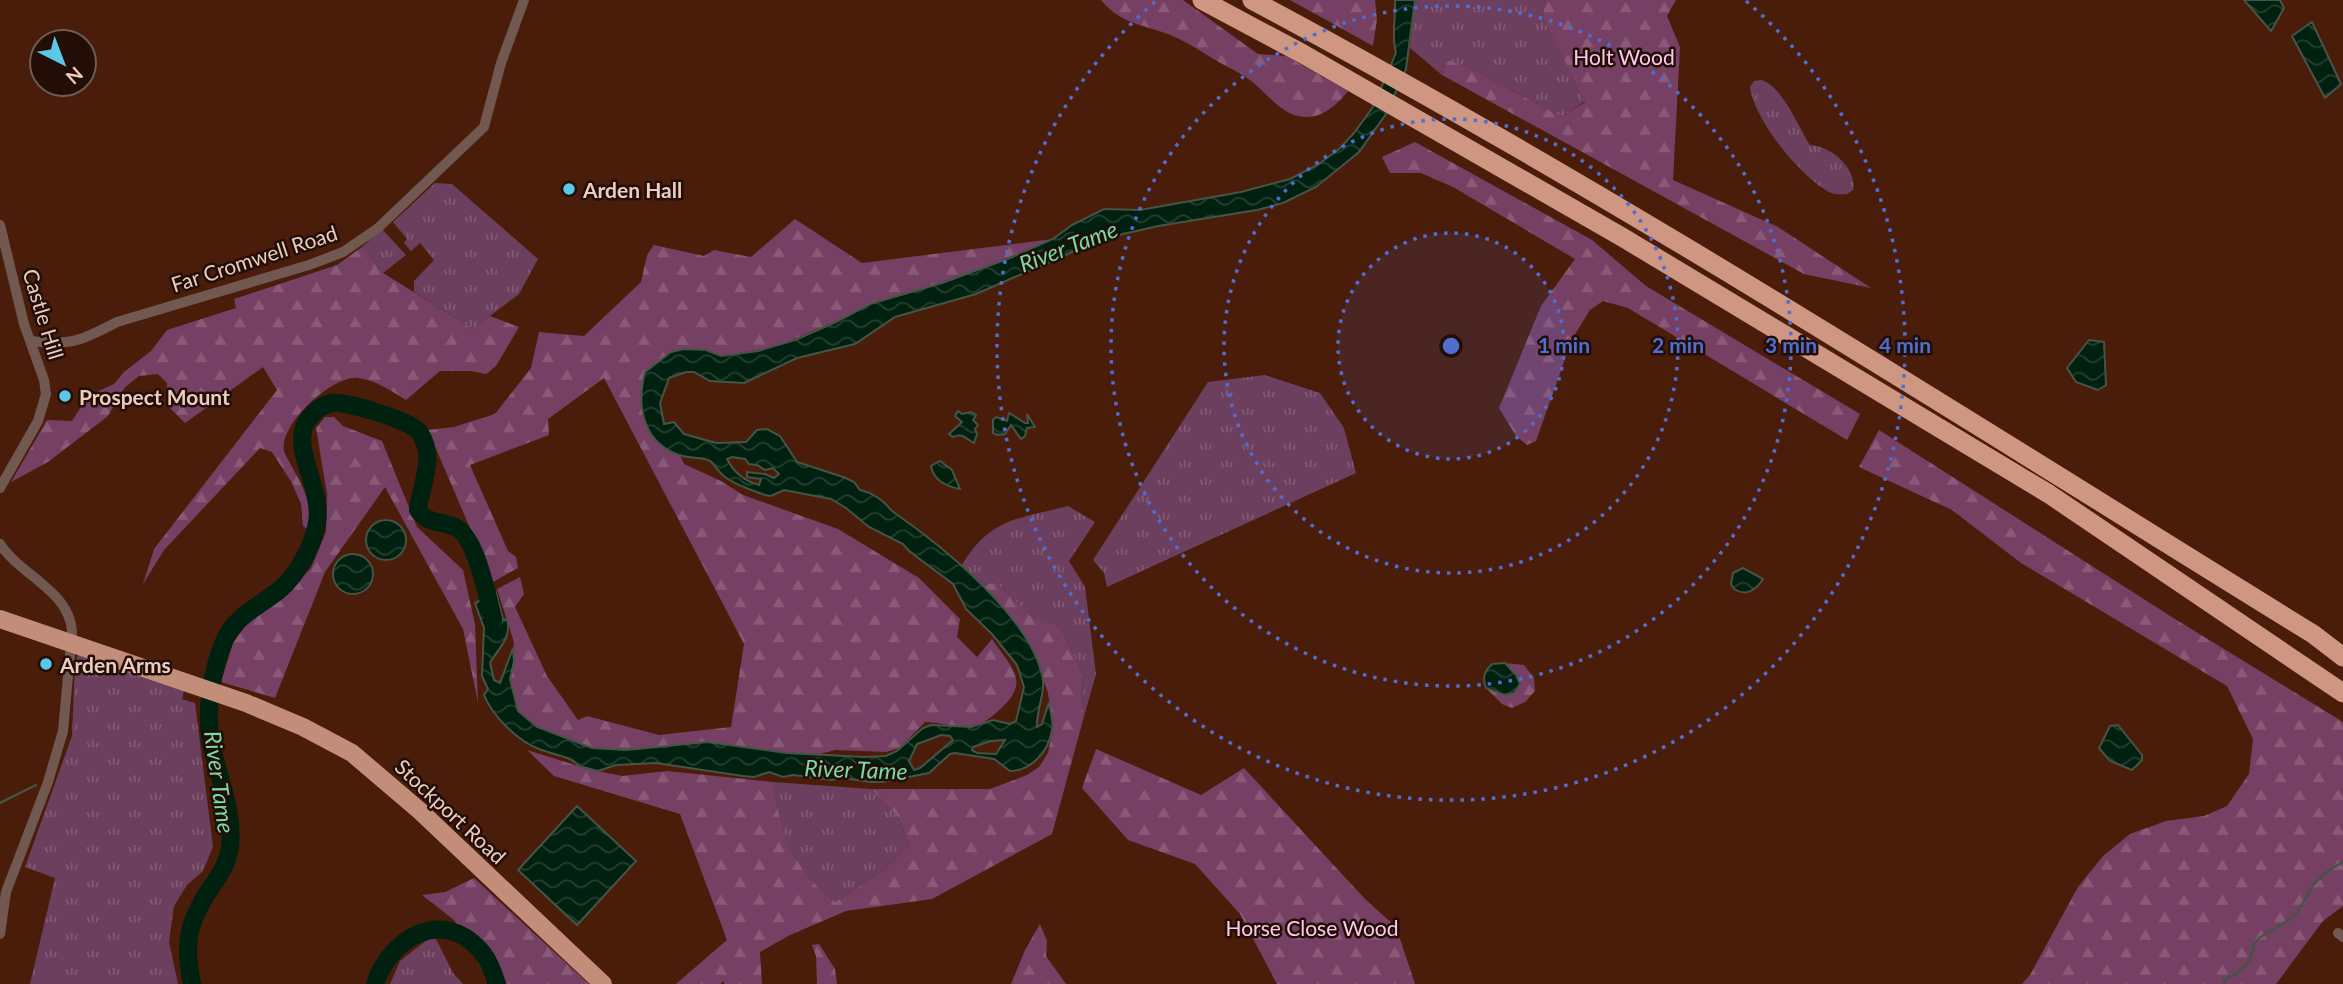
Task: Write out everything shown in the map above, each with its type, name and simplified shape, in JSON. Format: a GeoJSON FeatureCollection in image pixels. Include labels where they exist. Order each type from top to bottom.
{"type":"FeatureCollection","features":[{"type":"Feature","properties":{"kind":"highway"},"geometry":{"type":"LineString","coordinates":[[1202,0],[1303,54],[1622,237],[2049,494],[2298,660],[2343,693]]}},
{"type":"Feature","properties":{"kind":"highway"},"geometry":{"type":"LineString","coordinates":[[1252,0],[1445,106],[1661,233],[2313,634],[2343,657]]}},
{"type":"Feature","properties":{"kind":"highway","name":"Stockport Road"},"geometry":{"type":"LineString","coordinates":[[0,619],[246,703],[333,742],[372,769],[603,984]]}},
{"type":"Feature","properties":{"kind":"street","name":"Far Cromwell Road"},"geometry":{"type":"LineString","coordinates":[[31,341],[52,344],[88,338],[117,322],[309,265],[343,252],[377,228],[484,127],[501,63],[524,0]]}},
{"type":"Feature","properties":{"kind":"street","name":"Castle Hill"},"geometry":{"type":"LineString","coordinates":[[0,225],[24,324],[44,380],[46,394],[38,421],[0,488]]}},
{"type":"Feature","properties":{"kind":"street"},"geometry":{"type":"LineString","coordinates":[[0,544],[22,569],[64,604],[71,621],[63,731],[48,782],[6,892],[0,934]]}},
{"type":"Feature","properties":{"kind":"green space"},"geometry":{"type":"Polygon","coordinates":[[[1101,0],[1183,0],[1258,54],[1286,56],[1348,91],[1333,107],[1320,114],[1306,117],[1291,114],[1243,75],[1179,39],[1121,17],[1101,0]]]}},
{"type":"Feature","properties":{"kind":"green space"},"geometry":{"type":"Polygon","coordinates":[[[1290,0],[1375,0],[1377,19],[1373,46],[1290,0]]]}},
{"type":"Feature","properties":{"kind":"green space"},"geometry":{"type":"Polygon","coordinates":[[[1415,0],[1546,0],[1542,16],[1585,101],[1562,117],[1472,69],[1445,59],[1442,75],[1410,48],[1415,0]]]}},
{"type":"Feature","properties":{"kind":"green space","name":"Holt Wood"},"geometry":{"type":"Polygon","coordinates":[[[1546,0],[1676,0],[1667,16],[1680,47],[1673,180],[1778,227],[1871,288],[1804,274],[1442,75],[1445,59],[1472,69],[1562,117],[1585,102],[1542,16],[1546,0]]]}},
{"type":"Feature","properties":{"kind":"green space"},"geometry":{"type":"Polygon","coordinates":[[[1761,80],[1783,98],[1810,145],[1826,149],[1847,166],[1853,190],[1847,194],[1837,194],[1819,186],[1781,147],[1760,116],[1753,100],[1750,87],[1754,81],[1761,80]]]}},
{"type":"Feature","properties":{"kind":"green space"},"geometry":{"type":"Polygon","coordinates":[[[1415,142],[1592,240],[1646,286],[1860,414],[1847,440],[1628,308],[1603,301],[1590,310],[1572,339],[1536,441],[1527,445],[1516,436],[1499,408],[1541,306],[1575,259],[1453,187],[1421,173],[1390,173],[1382,157],[1415,142]]]}},
{"type":"Feature","properties":{"kind":"green space"},"geometry":{"type":"Polygon","coordinates":[[[435,183],[452,184],[538,259],[519,294],[473,329],[414,292],[414,281],[434,260],[420,243],[411,251],[404,243],[407,239],[393,222],[435,183]]]}},
{"type":"Feature","properties":{"kind":"green space"},"geometry":{"type":"Polygon","coordinates":[[[795,219],[862,263],[1053,239],[963,276],[853,314],[775,347],[721,356],[706,350],[661,359],[646,372],[642,386],[663,447],[680,455],[684,464],[721,481],[743,495],[838,529],[919,578],[960,619],[957,637],[977,657],[992,639],[1012,668],[1016,684],[1014,692],[1008,702],[980,724],[963,727],[925,722],[900,748],[886,752],[835,750],[820,754],[787,753],[707,742],[626,750],[592,748],[537,727],[518,711],[510,679],[514,642],[497,589],[520,577],[524,594],[515,607],[547,676],[578,720],[587,716],[659,735],[731,727],[744,644],[604,378],[548,419],[549,435],[470,465],[508,551],[516,557],[518,568],[493,582],[428,430],[454,427],[495,414],[531,368],[539,332],[584,336],[641,282],[647,255],[654,245],[704,256],[714,250],[751,257],[795,219]]]}},
{"type":"Feature","properties":{"kind":"green space"},"geometry":{"type":"Polygon","coordinates":[[[382,229],[406,255],[383,273],[362,247],[382,229]]]}},
{"type":"Feature","properties":{"kind":"green space"},"geometry":{"type":"Polygon","coordinates":[[[362,247],[383,273],[473,329],[490,316],[519,327],[496,366],[486,374],[440,371],[406,400],[371,381],[347,379],[335,384],[310,403],[290,428],[284,451],[306,496],[310,512],[308,530],[303,526],[301,504],[292,483],[272,452],[260,448],[164,550],[143,584],[154,549],[277,390],[263,367],[185,423],[166,404],[167,383],[158,374],[139,376],[124,388],[108,416],[48,462],[11,482],[47,420],[72,421],[88,396],[114,384],[124,372],[151,351],[167,330],[236,308],[234,299],[337,265],[362,247]]]}},
{"type":"Feature","properties":{"kind":"green space"},"geometry":{"type":"Polygon","coordinates":[[[1265,375],[1320,393],[1344,428],[1356,473],[1107,587],[1104,573],[1093,560],[1208,382],[1265,375]]]}},
{"type":"Feature","properties":{"kind":"green space"},"geometry":{"type":"Polygon","coordinates":[[[325,417],[334,417],[343,426],[382,441],[417,527],[463,570],[475,624],[478,703],[463,629],[385,487],[325,572],[275,698],[221,682],[233,643],[249,621],[282,598],[311,568],[326,532],[327,494],[316,428],[325,417]]]}},
{"type":"Feature","properties":{"kind":"green space"},"geometry":{"type":"Polygon","coordinates":[[[1879,430],[2175,619],[2343,722],[2343,906],[2323,921],[2276,984],[2022,984],[2030,975],[2078,887],[2103,856],[2130,834],[2166,821],[2204,816],[2227,806],[2249,774],[2253,739],[2227,686],[2021,563],[1952,510],[1859,467],[1879,430]]]}},
{"type":"Feature","properties":{"kind":"green space"},"geometry":{"type":"Polygon","coordinates":[[[1068,506],[1095,522],[1069,561],[1085,587],[1096,674],[1083,720],[1082,672],[1059,625],[1033,617],[995,582],[982,586],[962,565],[983,538],[995,529],[1020,518],[1068,506]]]}},
{"type":"Feature","properties":{"kind":"green space"},"geometry":{"type":"Polygon","coordinates":[[[995,582],[1033,617],[1059,625],[1082,672],[1083,720],[1052,834],[932,899],[846,911],[790,935],[760,952],[762,984],[724,984],[724,981],[720,984],[676,984],[727,940],[680,814],[554,776],[527,750],[588,769],[622,776],[667,771],[773,782],[780,818],[790,848],[808,876],[835,902],[883,871],[909,845],[898,817],[871,789],[990,789],[1027,775],[1039,767],[1048,753],[1053,728],[1048,693],[1036,659],[1018,630],[982,586],[995,582]]]}},
{"type":"Feature","properties":{"kind":"green space"},"geometry":{"type":"Polygon","coordinates":[[[79,652],[184,691],[182,699],[195,703],[213,847],[203,871],[187,885],[174,906],[169,942],[178,984],[30,984],[55,878],[25,867],[72,736],[75,663],[79,652]]]}},
{"type":"Feature","properties":{"kind":"green space"},"geometry":{"type":"Polygon","coordinates":[[[1505,663],[1524,665],[1534,678],[1535,691],[1525,702],[1512,708],[1502,704],[1486,688],[1504,695],[1516,675],[1505,663]]]}},
{"type":"Feature","properties":{"kind":"green space","name":"Horse Close Wood"},"geometry":{"type":"Polygon","coordinates":[[[1096,749],[1201,795],[1244,768],[1365,899],[1396,927],[1415,984],[1277,984],[1240,914],[1195,864],[1128,840],[1082,788],[1096,749]]]}},
{"type":"Feature","properties":{"kind":"green space"},"geometry":{"type":"Polygon","coordinates":[[[773,782],[871,789],[898,817],[909,845],[883,871],[835,902],[808,876],[790,849],[773,782]]]}},
{"type":"Feature","properties":{"kind":"green space"},"geometry":{"type":"Polygon","coordinates":[[[474,878],[589,984],[490,984],[454,920],[422,895],[445,892],[474,878]]]}},
{"type":"Feature","properties":{"kind":"green space"},"geometry":{"type":"Polygon","coordinates":[[[1040,924],[1047,941],[1046,956],[1066,984],[1011,984],[1025,950],[1040,924]]]}},
{"type":"Feature","properties":{"kind":"green space"},"geometry":{"type":"Polygon","coordinates":[[[432,936],[453,973],[463,984],[390,984],[400,961],[432,936]]]}},
{"type":"Feature","properties":{"kind":"green space"},"geometry":{"type":"Polygon","coordinates":[[[819,944],[835,969],[837,984],[817,984],[816,956],[812,945],[819,944]]]}},
{"type":"Feature","properties":{"kind":"water"},"geometry":{"type":"Polygon","coordinates":[[[1395,0],[1415,0],[1406,69],[1386,114],[1359,152],[1316,187],[1283,203],[1257,210],[1158,226],[1102,239],[976,294],[895,317],[855,344],[797,358],[744,383],[710,381],[694,372],[669,378],[660,403],[664,424],[674,422],[684,434],[716,443],[746,442],[757,430],[767,429],[780,436],[797,462],[846,478],[854,482],[860,490],[886,504],[959,563],[1004,608],[1036,656],[1043,680],[1037,727],[1042,724],[1049,702],[1052,720],[1050,738],[1043,752],[1032,764],[1010,771],[994,759],[955,753],[950,754],[929,773],[883,782],[793,775],[783,777],[769,772],[754,777],[656,763],[616,765],[598,771],[579,766],[566,758],[531,745],[514,734],[499,719],[484,695],[488,689],[482,676],[484,628],[475,603],[496,592],[503,620],[507,619],[508,632],[490,663],[494,680],[500,683],[513,648],[514,661],[510,679],[518,711],[537,727],[592,748],[627,750],[707,742],[787,753],[886,756],[897,751],[923,728],[931,725],[971,727],[993,720],[1010,724],[1016,721],[1024,687],[1017,665],[992,634],[966,609],[953,584],[903,544],[869,527],[831,499],[784,490],[771,496],[765,495],[730,480],[707,459],[686,457],[670,451],[651,434],[646,423],[642,398],[645,372],[671,352],[684,349],[706,350],[721,356],[758,351],[795,340],[870,304],[942,283],[1010,258],[1053,239],[1072,225],[1104,209],[1140,210],[1241,192],[1290,179],[1319,164],[1339,149],[1373,107],[1396,53],[1395,0]],[[727,459],[740,476],[759,485],[761,479],[747,477],[747,472],[774,478],[779,474],[773,468],[765,470],[749,464],[745,459],[727,459]],[[941,735],[917,744],[909,761],[914,770],[953,740],[950,736],[941,735]],[[1005,740],[973,747],[972,750],[977,753],[996,754],[1005,740]]]}},
{"type":"Feature","properties":{"kind":"water"},"geometry":{"type":"Polygon","coordinates":[[[2244,0],[2280,0],[2284,8],[2271,31],[2244,0]]]}},
{"type":"Feature","properties":{"kind":"water"},"geometry":{"type":"Polygon","coordinates":[[[2312,22],[2341,84],[2325,98],[2292,36],[2312,22]]]}},
{"type":"Feature","properties":{"kind":"water"},"geometry":{"type":"Polygon","coordinates":[[[2089,340],[2104,342],[2106,385],[2098,390],[2076,382],[2067,368],[2089,340]]]}},
{"type":"Feature","properties":{"kind":"water"},"geometry":{"type":"Polygon","coordinates":[[[958,411],[976,415],[973,420],[978,425],[974,443],[962,436],[953,437],[949,434],[962,422],[955,416],[958,411]]]}},
{"type":"Feature","properties":{"kind":"water"},"geometry":{"type":"Polygon","coordinates":[[[1009,413],[1025,423],[1028,423],[1027,414],[1035,427],[1027,428],[1021,439],[1011,425],[1005,434],[993,433],[993,420],[996,417],[1007,421],[1009,413]]]}},
{"type":"Feature","properties":{"kind":"water"},"geometry":{"type":"Polygon","coordinates":[[[940,461],[952,470],[960,489],[946,485],[932,471],[931,466],[940,461]]]}},
{"type":"Feature","properties":{"kind":"water"},"geometry":{"type":"Polygon","coordinates":[[[386,520],[394,521],[400,526],[405,532],[405,548],[400,554],[394,559],[386,560],[378,559],[372,554],[367,548],[366,540],[367,532],[372,526],[378,521],[386,520]]]}},
{"type":"Feature","properties":{"kind":"water"},"geometry":{"type":"Polygon","coordinates":[[[353,554],[361,555],[367,560],[372,566],[372,582],[367,588],[361,593],[353,594],[345,593],[339,588],[334,582],[333,574],[334,566],[339,560],[345,555],[353,554]]]}},
{"type":"Feature","properties":{"kind":"water"},"geometry":{"type":"Polygon","coordinates":[[[1743,568],[1763,579],[1747,592],[1734,589],[1731,584],[1733,573],[1743,568]]]}},
{"type":"Feature","properties":{"kind":"water"},"geometry":{"type":"Polygon","coordinates":[[[1505,663],[1520,684],[1514,693],[1504,695],[1486,688],[1484,678],[1492,664],[1505,663]]]}},
{"type":"Feature","properties":{"kind":"water"},"geometry":{"type":"Polygon","coordinates":[[[2118,725],[2142,755],[2142,760],[2132,770],[2110,761],[2099,748],[2110,726],[2118,725]]]}},
{"type":"Feature","properties":{"kind":"water"},"geometry":{"type":"Polygon","coordinates":[[[577,806],[636,861],[577,925],[518,870],[577,806]]]}},
{"type":"Feature","properties":{"kind":"waterway","name":"River Tame"},"geometry":{"type":"LineString","coordinates":[[192,984],[188,957],[189,935],[202,901],[223,869],[231,834],[228,808],[209,731],[213,677],[220,651],[234,625],[287,583],[311,544],[318,509],[302,443],[307,421],[315,412],[332,403],[351,405],[393,418],[420,433],[425,442],[427,461],[418,510],[426,518],[457,528],[464,534],[480,569],[493,619]]}},
{"type":"Feature","properties":{"kind":"waterway"},"geometry":{"type":"LineString","coordinates":[[0,803],[36,785]]}},
{"type":"Feature","properties":{"kind":"waterway"},"geometry":{"type":"LineString","coordinates":[[2224,984],[2224,980],[2236,974],[2249,962],[2254,944],[2259,938],[2297,913],[2313,885],[2326,872],[2343,862]]}},
{"type":"Feature","properties":{"kind":"waterway","name":"River Tame"},"geometry":{"type":"LineString","coordinates":[[375,984],[392,953],[419,934],[434,930],[450,931],[465,937],[486,958],[497,984]]}},
{"type":"Feature","properties":{"kind":"place","name":"Arden Hall"},"geometry":{"type":"Point","coordinates":[569,189]}},
{"type":"Feature","properties":{"kind":"place","name":"Prospect Mount"},"geometry":{"type":"Point","coordinates":[65,396]}},
{"type":"Feature","properties":{"kind":"place","name":"Arden Arms"},"geometry":{"type":"Point","coordinates":[46,664]}}]}
